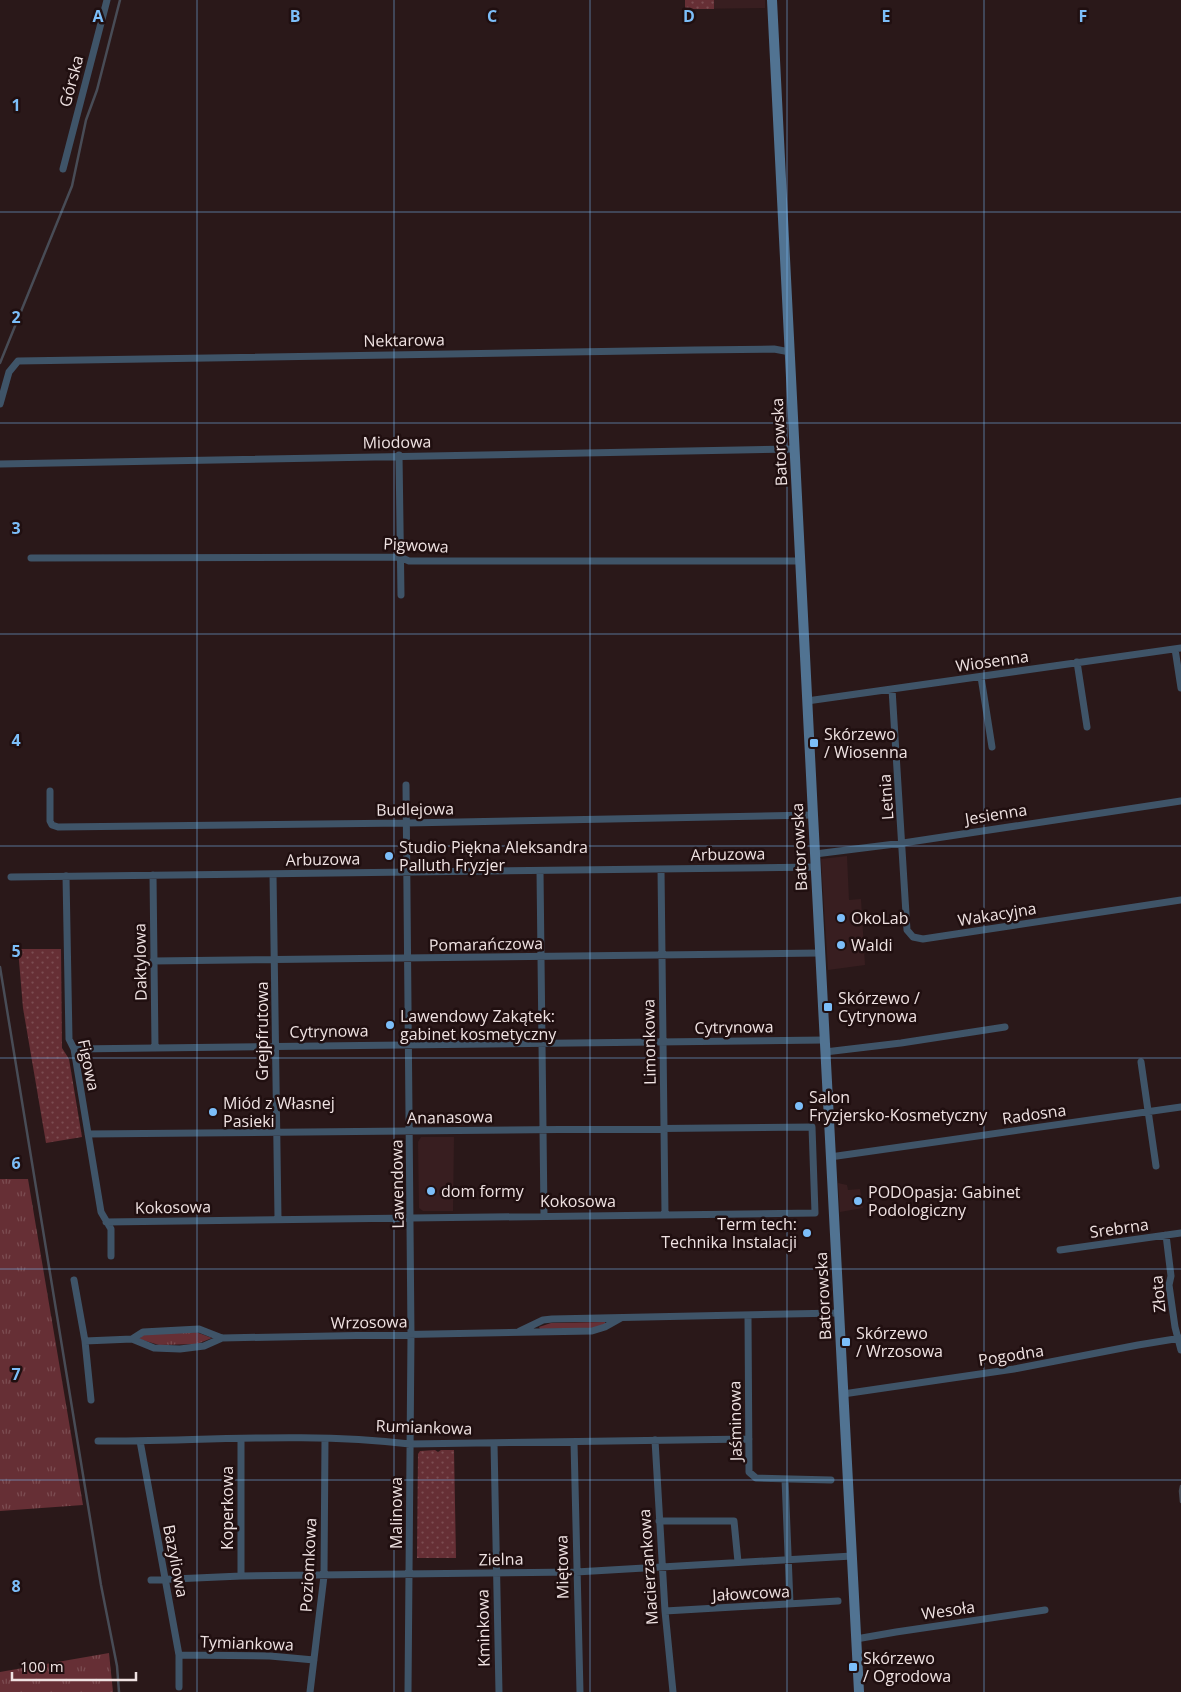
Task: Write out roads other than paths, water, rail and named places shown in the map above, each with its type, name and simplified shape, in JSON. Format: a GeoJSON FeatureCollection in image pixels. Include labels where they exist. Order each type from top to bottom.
{"type":"FeatureCollection","features":[{"type":"Feature","properties":{"kind":"street","name":"Górska"},"geometry":{"type":"LineString","coordinates":[[62,169],[107,0]]}},
{"type":"Feature","properties":{"kind":"street","name":"Batorowska"},"geometry":{"type":"LineString","coordinates":[[772,0],[859,1692]]}},
{"type":"Feature","properties":{"kind":"street","name":"Nektarowa"},"geometry":{"type":"LineString","coordinates":[[0,404],[9,372],[18,361],[774,349],[790,352]]}},
{"type":"Feature","properties":{"kind":"street","name":"Miodowa"},"geometry":{"type":"LineString","coordinates":[[0,464],[795,449]]}},
{"type":"Feature","properties":{"kind":"street"},"geometry":{"type":"LineString","coordinates":[[399,455],[400,595]]}},
{"type":"Feature","properties":{"kind":"street","name":"Pigwowa"},"geometry":{"type":"LineString","coordinates":[[31,558],[400,557],[409,561],[800,561]]}},
{"type":"Feature","properties":{"kind":"street"},"geometry":{"type":"LineString","coordinates":[[1178,648],[1181,688]]}},
{"type":"Feature","properties":{"kind":"street","name":"Wiosenna"},"geometry":{"type":"LineString","coordinates":[[807,701],[1178,648]]}},
{"type":"Feature","properties":{"kind":"street"},"geometry":{"type":"LineString","coordinates":[[1077,662],[1087,728]]}},
{"type":"Feature","properties":{"kind":"street"},"geometry":{"type":"LineString","coordinates":[[981,677],[992,747]]}},
{"type":"Feature","properties":{"kind":"street","name":"Letnia"},"geometry":{"type":"LineString","coordinates":[[892,689],[902,843]]}},
{"type":"Feature","properties":{"kind":"street","name":"Lawendowa"},"geometry":{"type":"LineString","coordinates":[[406,785],[411,1335]]}},
{"type":"Feature","properties":{"kind":"street","name":"Budlejowa"},"geometry":{"type":"LineString","coordinates":[[50,791],[50,821],[52,825],[58,827],[407,823],[813,815]]}},
{"type":"Feature","properties":{"kind":"street","name":"Jesienna"},"geometry":{"type":"LineString","coordinates":[[815,854],[902,843],[1181,801]]}},
{"type":"Feature","properties":{"kind":"street","name":"Wakacyjna"},"geometry":{"type":"LineString","coordinates":[[902,843],[907,930],[913,937],[923,939],[1181,900]]}},
{"type":"Feature","properties":{"kind":"street","name":"Arbuzowa"},"geometry":{"type":"LineString","coordinates":[[11,877],[816,867]]}},
{"type":"Feature","properties":{"kind":"street","name":"Limonkowa"},"geometry":{"type":"LineString","coordinates":[[661,869],[665,1214]]}},
{"type":"Feature","properties":{"kind":"street"},"geometry":{"type":"LineString","coordinates":[[540,870],[544,1215]]}},
{"type":"Feature","properties":{"kind":"street","name":"Grejpfrutowa"},"geometry":{"type":"LineString","coordinates":[[273,874],[276,960],[278,1218]]}},
{"type":"Feature","properties":{"kind":"street","name":"Daktylowa"},"geometry":{"type":"LineString","coordinates":[[153,875],[155,1047]]}},
{"type":"Feature","properties":{"kind":"street","name":"Figowa"},"geometry":{"type":"LineString","coordinates":[[66,876],[69,1039],[74,1048],[101,1212],[111,1229],[111,1256]]}},
{"type":"Feature","properties":{"kind":"street","name":"Pomarańczowa"},"geometry":{"type":"LineString","coordinates":[[153,961],[820,953]]}},
{"type":"Feature","properties":{"kind":"street"},"geometry":{"type":"LineString","coordinates":[[825,1052],[1005,1028]]}},
{"type":"Feature","properties":{"kind":"street","name":"Cytrynowa"},"geometry":{"type":"LineString","coordinates":[[74,1048],[825,1040]]}},
{"type":"Feature","properties":{"kind":"street"},"geometry":{"type":"LineString","coordinates":[[1141,1062],[1156,1166]]}},
{"type":"Feature","properties":{"kind":"street","name":"Radosna"},"geometry":{"type":"LineString","coordinates":[[830,1157],[1181,1107]]}},
{"type":"Feature","properties":{"kind":"street","name":"Ananasowa"},"geometry":{"type":"LineString","coordinates":[[88,1134],[812,1126]]}},
{"type":"Feature","properties":{"kind":"street","name":"Kokosowa"},"geometry":{"type":"LineString","coordinates":[[106,1222],[278,1218],[815,1213],[812,1126]]}},
{"type":"Feature","properties":{"kind":"street","name":"Srebrna"},"geometry":{"type":"LineString","coordinates":[[1060,1250],[1181,1233]]}},
{"type":"Feature","properties":{"kind":"street","name":"Złota"},"geometry":{"type":"LineString","coordinates":[[1166,1235],[1171,1276],[1169,1285],[1175,1327],[1180,1338],[1181,1350]]}},
{"type":"Feature","properties":{"kind":"street"},"geometry":{"type":"LineString","coordinates":[[74,1280],[77,1288],[85,1341],[91,1400]]}},
{"type":"Feature","properties":{"kind":"street","name":"Wrzosowa"},"geometry":{"type":"LineString","coordinates":[[518,1332],[543,1320],[839,1314]]}},
{"type":"Feature","properties":{"kind":"street","name":"Jaśminowa"},"geometry":{"type":"LineString","coordinates":[[748,1316],[749,1472],[756,1478],[832,1480]]}},
{"type":"Feature","properties":{"kind":"street","name":"Wrzosowa"},"geometry":{"type":"LineString","coordinates":[[132,1340],[143,1332],[199,1329],[222,1338],[592,1331],[605,1327],[621,1318]]}},
{"type":"Feature","properties":{"kind":"street","name":"Malinowa"},"geometry":{"type":"LineString","coordinates":[[408,1692],[411,1335]]}},
{"type":"Feature","properties":{"kind":"street","name":"Wrzosowa"},"geometry":{"type":"LineString","coordinates":[[85,1341],[132,1340],[154,1348],[180,1349],[204,1346],[222,1338]]}},
{"type":"Feature","properties":{"kind":"street","name":"Pogodna"},"geometry":{"type":"LineString","coordinates":[[844,1394],[1014,1369],[1180,1338]]}},
{"type":"Feature","properties":{"kind":"street","name":"Koperkowa"},"geometry":{"type":"LineString","coordinates":[[241,1439],[241,1576]]}},
{"type":"Feature","properties":{"kind":"street","name":"Poziomkowa"},"geometry":{"type":"LineString","coordinates":[[310,1692],[324,1576],[325,1439]]}},
{"type":"Feature","properties":{"kind":"street","name":"Rumiankowa"},"geometry":{"type":"LineString","coordinates":[[98,1441],[370,1439],[410,1444],[749,1439]]}},
{"type":"Feature","properties":{"kind":"street","name":"Macierzankowa"},"geometry":{"type":"LineString","coordinates":[[655,1440],[665,1611],[673,1692]]}},
{"type":"Feature","properties":{"kind":"street","name":"Bazyliowa"},"geometry":{"type":"LineString","coordinates":[[140,1441],[179,1655],[179,1688]]}},
{"type":"Feature","properties":{"kind":"street","name":"Miętowa"},"geometry":{"type":"LineString","coordinates":[[574,1442],[580,1692]]}},
{"type":"Feature","properties":{"kind":"street","name":"Kminkowa"},"geometry":{"type":"LineString","coordinates":[[494,1443],[498,1692]]}},
{"type":"Feature","properties":{"kind":"street"},"geometry":{"type":"LineString","coordinates":[[785,1479],[790,1604]]}},
{"type":"Feature","properties":{"kind":"street"},"geometry":{"type":"LineString","coordinates":[[659,1521],[734,1521],[738,1562]]}},
{"type":"Feature","properties":{"kind":"street","name":"Zielna"},"geometry":{"type":"LineString","coordinates":[[151,1580],[241,1576],[576,1572],[852,1556]]}},
{"type":"Feature","properties":{"kind":"street","name":"Jałowcowa"},"geometry":{"type":"LineString","coordinates":[[665,1611],[838,1601]]}},
{"type":"Feature","properties":{"kind":"street","name":"Wesoła"},"geometry":{"type":"LineString","coordinates":[[856,1639],[1045,1610]]}},
{"type":"Feature","properties":{"kind":"street","name":"Tymiankowa"},"geometry":{"type":"LineString","coordinates":[[179,1655],[270,1656],[314,1660]]}},
{"type":"Feature","properties":{"kind":"waterway"},"geometry":{"type":"LineString","coordinates":[[0,363],[72,186],[86,120],[97,90],[120,0]]}},
{"type":"Feature","properties":{"kind":"waterway"},"geometry":{"type":"LineString","coordinates":[[0,967],[101,1585],[117,1666],[119,1692]]}},
{"type":"Feature","properties":{"kind":"waterway"},"geometry":{"type":"LineString","coordinates":[[1181,1486],[1181,1502]]}},
{"type":"Feature","properties":{"kind":"place","name":"Skórzewo / Wiosenna"},"geometry":{"type":"Point","coordinates":[814,743]}},
{"type":"Feature","properties":{"kind":"place","name":"Studio Piękna Aleksandra Palluth Fryzjer"},"geometry":{"type":"Point","coordinates":[389,856]}},
{"type":"Feature","properties":{"kind":"place","name":"OkoLab"},"geometry":{"type":"Point","coordinates":[841,918]}},
{"type":"Feature","properties":{"kind":"place","name":"Waldi"},"geometry":{"type":"Point","coordinates":[841,945]}},
{"type":"Feature","properties":{"kind":"place","name":"Skórzewo / Cytrynowa"},"geometry":{"type":"Point","coordinates":[828,1007]}},
{"type":"Feature","properties":{"kind":"place","name":"Lawendowy Zakątek: gabinet kosmetyczny"},"geometry":{"type":"Point","coordinates":[390,1025]}},
{"type":"Feature","properties":{"kind":"place","name":"Salon Fryzjersko-Kosmetyczny"},"geometry":{"type":"Point","coordinates":[799,1106]}},
{"type":"Feature","properties":{"kind":"place","name":"Miód z Własnej Pasieki"},"geometry":{"type":"Point","coordinates":[213,1112]}},
{"type":"Feature","properties":{"kind":"place","name":"dom formy"},"geometry":{"type":"Point","coordinates":[431,1191]}},
{"type":"Feature","properties":{"kind":"place","name":"PODOpasja: Gabinet Podologiczny"},"geometry":{"type":"Point","coordinates":[858,1201]}},
{"type":"Feature","properties":{"kind":"place","name":"Term tech: Technika Instalacji"},"geometry":{"type":"Point","coordinates":[807,1233]}},
{"type":"Feature","properties":{"kind":"place","name":"Skórzewo / Wrzosowa"},"geometry":{"type":"Point","coordinates":[846,1342]}},
{"type":"Feature","properties":{"kind":"place","name":"Skórzewo / Ogrodowa"},"geometry":{"type":"Point","coordinates":[853,1667]}}]}
